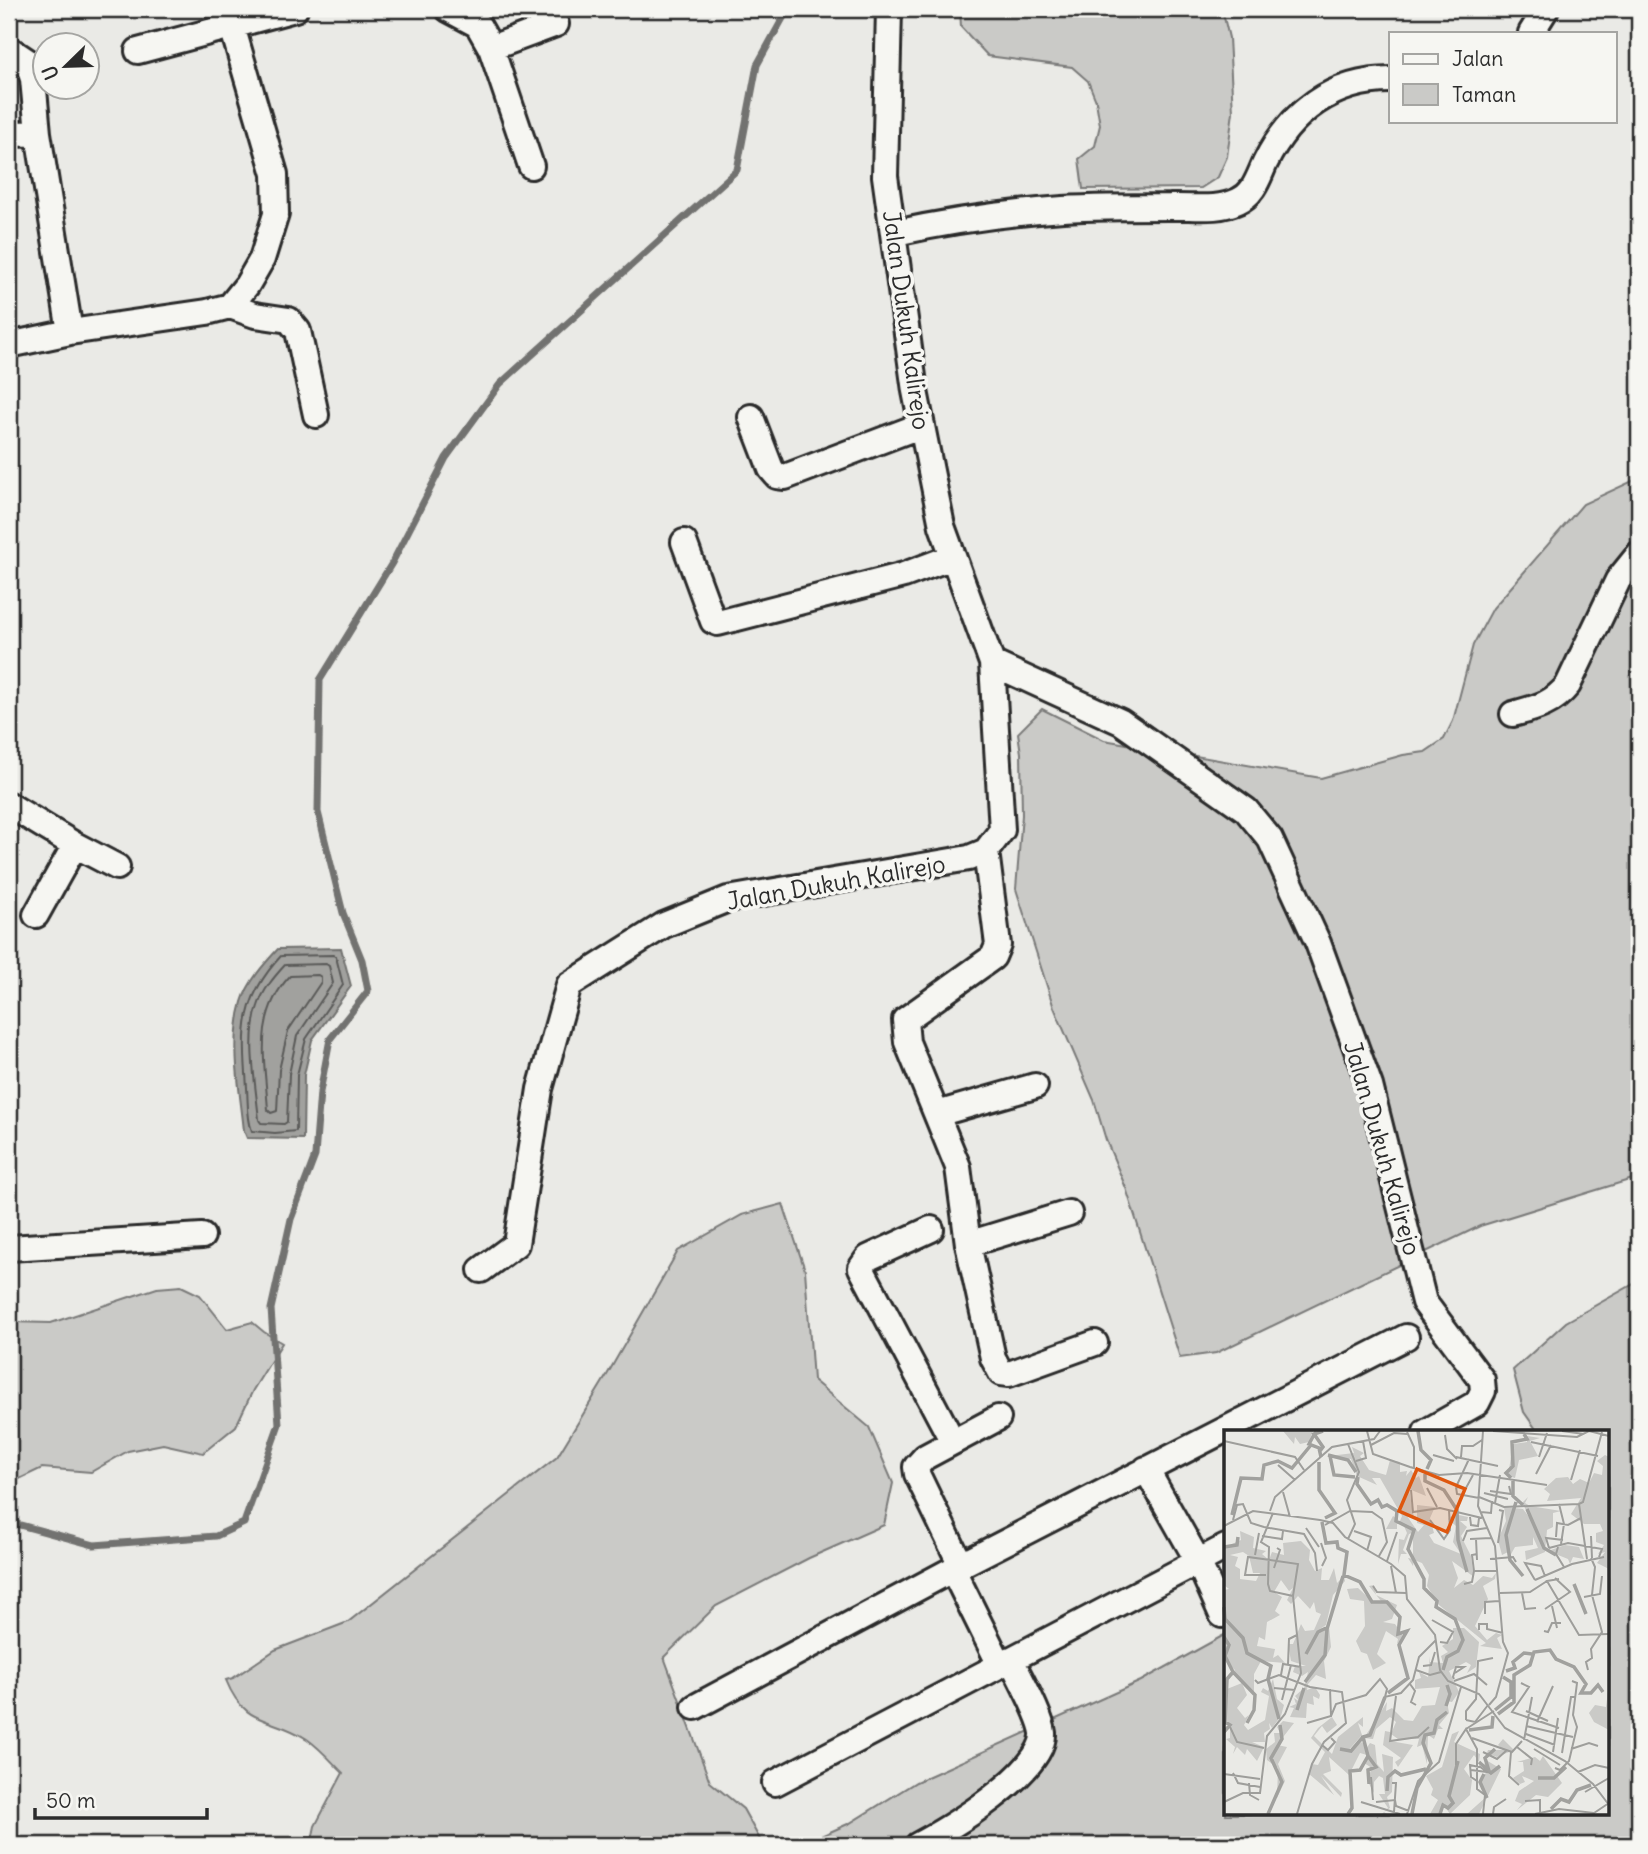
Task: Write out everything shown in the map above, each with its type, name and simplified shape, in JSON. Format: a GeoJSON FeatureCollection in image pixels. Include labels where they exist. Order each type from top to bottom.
{"type":"FeatureCollection","features":[{"type":"Feature","properties":{"kind":"street"},"geometry":{"type":"LineString","coordinates":[[138,51],[229,17],[295,9]]}},
{"type":"Feature","properties":{"kind":"street"},"geometry":{"type":"LineString","coordinates":[[448,9],[478,25],[491,48],[530,166]]}},
{"type":"Feature","properties":{"kind":"street","name":"Jalan Dukuh Kalirejo"},"geometry":{"type":"LineString","coordinates":[[481,1270],[516,1244],[540,1089],[569,985],[664,925],[728,899],[970,858],[986,850],[1002,830],[992,663],[942,526],[915,391],[886,176],[889,9]]}},
{"type":"Feature","properties":{"kind":"street"},"geometry":{"type":"LineString","coordinates":[[1532,32],[1546,9]]}},
{"type":"Feature","properties":{"kind":"street"},"geometry":{"type":"LineString","coordinates":[[229,17],[275,174],[276,214],[262,259],[247,285],[230,306]]}},
{"type":"Feature","properties":{"kind":"street"},"geometry":{"type":"LineString","coordinates":[[491,48],[556,24]]}},
{"type":"Feature","properties":{"kind":"street"},"geometry":{"type":"LineString","coordinates":[[9,49],[27,61],[33,79],[38,133],[70,332]]}},
{"type":"Feature","properties":{"kind":"street"},"geometry":{"type":"LineString","coordinates":[[895,233],[959,220],[1063,209],[1208,208],[1237,202],[1252,191],[1274,145],[1317,100],[1351,85],[1389,80]]}},
{"type":"Feature","properties":{"kind":"street"},"geometry":{"type":"LineString","coordinates":[[9,134],[38,133]]}},
{"type":"Feature","properties":{"kind":"street"},"geometry":{"type":"LineString","coordinates":[[9,345],[70,332],[230,306],[254,315],[289,320],[298,331],[316,415]]}},
{"type":"Feature","properties":{"kind":"street"},"geometry":{"type":"LineString","coordinates":[[751,417],[771,469],[777,476],[785,477],[922,425]]}},
{"type":"Feature","properties":{"kind":"street"},"geometry":{"type":"LineString","coordinates":[[684,542],[713,621],[718,623],[904,575],[953,557]]}},
{"type":"Feature","properties":{"kind":"street"},"geometry":{"type":"LineString","coordinates":[[1513,714],[1543,706],[1558,697],[1569,685],[1618,580],[1639,554]]}},
{"type":"Feature","properties":{"kind":"street","name":"Jalan Dukuh Kalirejo"},"geometry":{"type":"LineString","coordinates":[[992,663],[1121,722],[1246,810],[1270,839],[1318,943],[1370,1086],[1424,1302],[1482,1380],[1483,1391],[1477,1403],[1430,1430]]}},
{"type":"Feature","properties":{"kind":"street"},"geometry":{"type":"LineString","coordinates":[[9,805],[117,867]]}},
{"type":"Feature","properties":{"kind":"street"},"geometry":{"type":"LineString","coordinates":[[36,915],[75,845]]}},
{"type":"Feature","properties":{"kind":"street"},"geometry":{"type":"LineString","coordinates":[[986,850],[998,945],[993,957],[905,1020],[906,1042],[958,1167],[968,1244],[993,1358],[1001,1373],[1009,1374],[1095,1343]]}},
{"type":"Feature","properties":{"kind":"street"},"geometry":{"type":"LineString","coordinates":[[937,1114],[1035,1086]]}},
{"type":"Feature","properties":{"kind":"street"},"geometry":{"type":"LineString","coordinates":[[968,1244],[1069,1213]]}},
{"type":"Feature","properties":{"kind":"street"},"geometry":{"type":"LineString","coordinates":[[930,1229],[868,1258],[862,1268],[953,1442]]}},
{"type":"Feature","properties":{"kind":"street"},"geometry":{"type":"LineString","coordinates":[[9,1248],[202,1236]]}},
{"type":"Feature","properties":{"kind":"street"},"geometry":{"type":"LineString","coordinates":[[695,1707],[957,1567],[1406,1338]]}},
{"type":"Feature","properties":{"kind":"street"},"geometry":{"type":"LineString","coordinates":[[918,1845],[989,1801],[1023,1770],[1043,1739],[1041,1725],[1005,1662],[957,1567],[916,1467],[925,1457],[998,1418]]}},
{"type":"Feature","properties":{"kind":"street"},"geometry":{"type":"LineString","coordinates":[[1146,1469],[1199,1563],[1222,1615]]}},
{"type":"Feature","properties":{"kind":"street"},"geometry":{"type":"LineString","coordinates":[[775,1783],[1224,1548]]}},
{"type":"Feature","properties":{"kind":"green space"},"geometry":{"type":"Polygon","coordinates":[[[960,9],[1222,9],[1229,38],[1233,112],[1227,157],[1218,177],[1201,188],[1083,189],[1079,159],[1095,146],[1100,125],[1096,101],[1088,81],[1072,67],[988,56],[961,27],[960,9]]]}},
{"type":"Feature","properties":{"kind":"green space"},"geometry":{"type":"Polygon","coordinates":[[[1639,478],[1639,1177],[1480,1226],[1216,1353],[1180,1358],[1126,1188],[1106,1140],[1094,1100],[1053,1005],[1016,889],[1022,815],[1018,733],[1042,709],[1104,740],[1321,778],[1403,755],[1425,752],[1444,739],[1453,721],[1473,645],[1493,608],[1583,504],[1639,478]]]}},
{"type":"Feature","properties":{"kind":"green space"},"geometry":{"type":"Polygon","coordinates":[[[783,1204],[805,1270],[813,1380],[869,1427],[893,1483],[884,1525],[809,1558],[716,1606],[664,1657],[710,1782],[743,1809],[763,1845],[311,1845],[315,1826],[343,1773],[307,1739],[251,1714],[242,1706],[226,1680],[275,1650],[348,1622],[557,1457],[678,1251],[742,1215],[783,1204]]]}},
{"type":"Feature","properties":{"kind":"green space"},"geometry":{"type":"Polygon","coordinates":[[[1639,1281],[1639,1845],[801,1845],[850,1823],[916,1782],[1141,1681],[1224,1635],[1224,1815],[1610,1815],[1610,1430],[1537,1430],[1524,1412],[1513,1370],[1566,1322],[1639,1281]]]}},
{"type":"Feature","properties":{"kind":"green space"},"geometry":{"type":"Polygon","coordinates":[[[181,1286],[200,1295],[227,1329],[252,1322],[282,1343],[253,1390],[236,1426],[203,1453],[163,1444],[128,1451],[91,1472],[42,1468],[9,1484],[9,1322],[51,1323],[157,1288],[181,1286]]]}},
{"type":"Feature","properties":{"kind":"water"},"geometry":{"type":"Polygon","coordinates":[[[341,948],[351,986],[312,1040],[304,1075],[303,1139],[247,1138],[238,1083],[236,1050],[238,1018],[248,987],[278,949],[341,948]]]}},
{"type":"Feature","properties":{"kind":"waterway"},"geometry":{"type":"LineString","coordinates":[[9,1522],[94,1545],[216,1536],[244,1523],[279,1424],[271,1309],[291,1219],[315,1156],[320,1092],[330,1039],[368,991],[362,960],[343,913],[318,812],[320,680],[392,563],[446,458],[500,384],[737,170],[757,65],[788,9]]}}]}
